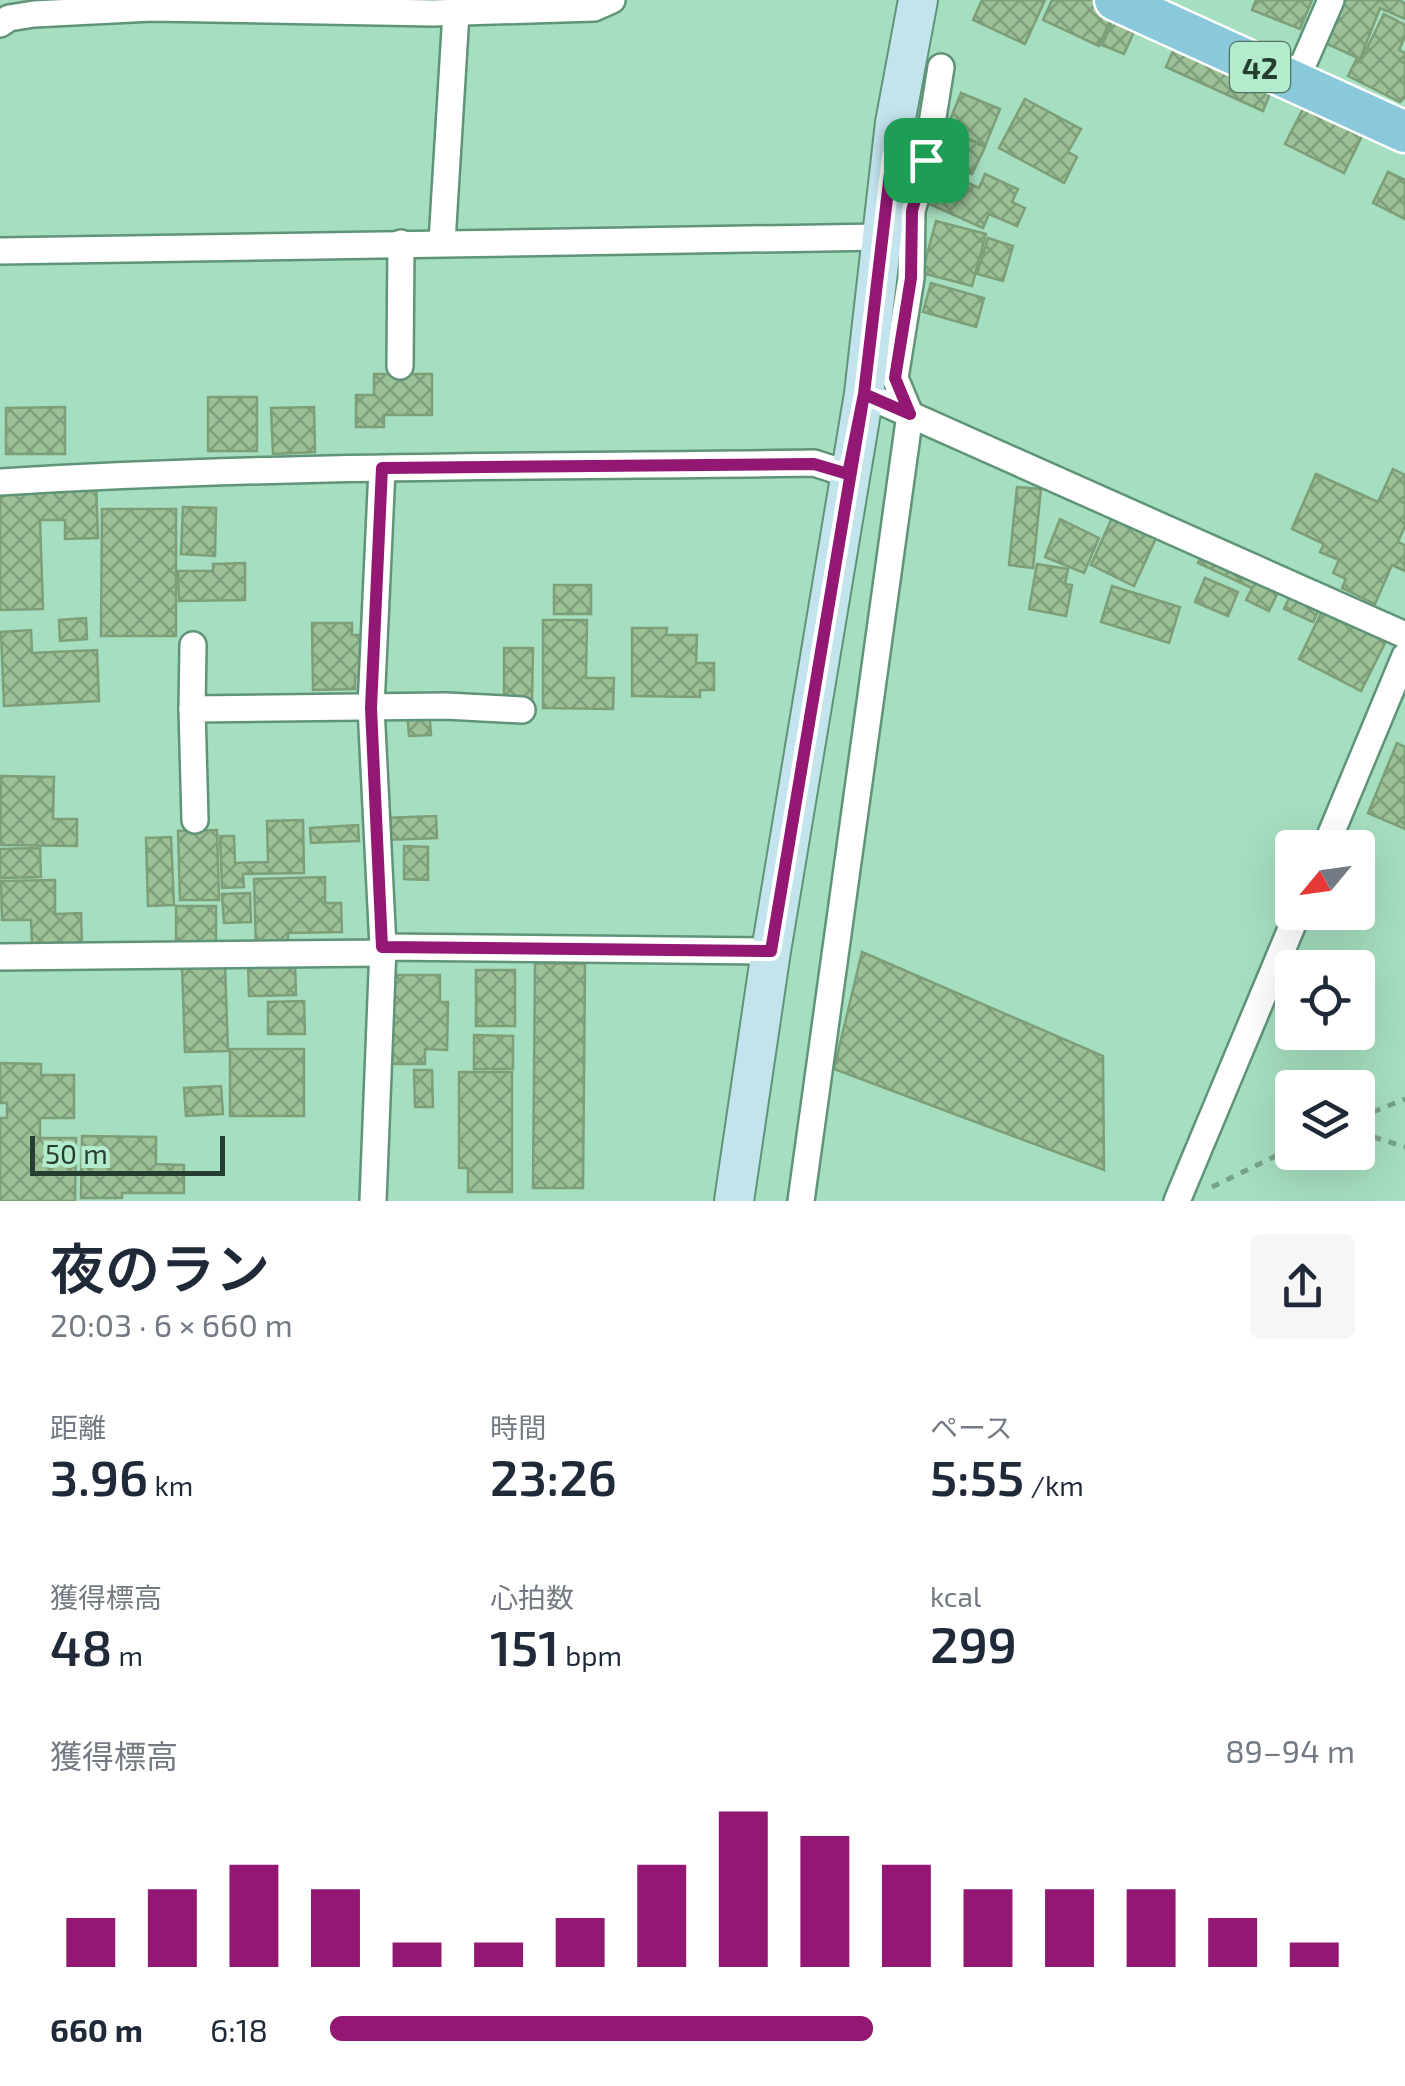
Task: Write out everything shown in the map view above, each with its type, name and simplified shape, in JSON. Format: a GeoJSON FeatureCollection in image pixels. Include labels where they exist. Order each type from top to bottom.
{"type":"FeatureCollection","features":[{"type":"Feature","properties":{"kind":"main road","name":"42"},"geometry":{"type":"LineString","coordinates":[[1115,0],[1405,132]]}},
{"type":"Feature","properties":{"kind":"street"},"geometry":{"type":"LineString","coordinates":[[0,24],[9,18],[34,14],[152,8],[456,12],[594,8],[612,0]]}},
{"type":"Feature","properties":{"kind":"street"},"geometry":{"type":"LineString","coordinates":[[801,1201],[910,414],[895,378],[890,262],[912,211],[909,158],[895,123],[918,0]]}},
{"type":"Feature","properties":{"kind":"street"},"geometry":{"type":"LineString","coordinates":[[1295,83],[1332,0]]}},
{"type":"Feature","properties":{"kind":"street"},"geometry":{"type":"LineString","coordinates":[[442,242],[456,12]]}},
{"type":"Feature","properties":{"kind":"street"},"geometry":{"type":"LineString","coordinates":[[734,1201],[848,474],[909,158],[941,67]]}},
{"type":"Feature","properties":{"kind":"street"},"geometry":{"type":"LineString","coordinates":[[400,366],[401,242]]}},
{"type":"Feature","properties":{"kind":"street"},"geometry":{"type":"LineString","coordinates":[[0,251],[442,242],[890,262]]}},
{"type":"Feature","properties":{"kind":"street"},"geometry":{"type":"LineString","coordinates":[[864,394],[1405,635]]}},
{"type":"Feature","properties":{"kind":"street"},"geometry":{"type":"LineString","coordinates":[[0,482],[382,468],[814,464],[848,474]]}},
{"type":"Feature","properties":{"kind":"street"},"geometry":{"type":"LineString","coordinates":[[372,1201],[382,947],[371,708],[382,468]]}},
{"type":"Feature","properties":{"kind":"street"},"geometry":{"type":"LineString","coordinates":[[193,644],[194,820]]}},
{"type":"Feature","properties":{"kind":"street"},"geometry":{"type":"LineString","coordinates":[[1332,830],[1405,656]]}},
{"type":"Feature","properties":{"kind":"street"},"geometry":{"type":"LineString","coordinates":[[192,709],[446,706],[522,710]]}},
{"type":"Feature","properties":{"kind":"street"},"geometry":{"type":"LineString","coordinates":[[1187,1197],[1291,930]]}},
{"type":"Feature","properties":{"kind":"street"},"geometry":{"type":"LineString","coordinates":[[382,947],[771,951]]}},
{"type":"Feature","properties":{"kind":"street"},"geometry":{"type":"LineString","coordinates":[[0,957],[380,954],[382,947]]}},
{"type":"Feature","properties":{"kind":"path"},"geometry":{"type":"LineString","coordinates":[[1375,1111],[1405,1099]]}},
{"type":"Feature","properties":{"kind":"path"},"geometry":{"type":"LineString","coordinates":[[1375,1138],[1405,1148]]}},
{"type":"Feature","properties":{"kind":"path"},"geometry":{"type":"LineString","coordinates":[[1187,1197],[1275,1156]]}},
{"type":"Feature","properties":{"kind":"building"},"geometry":{"type":"Polygon","coordinates":[[[982,0],[1045,0],[1025,44],[973,20],[982,0]]]}},
{"type":"Feature","properties":{"kind":"building"},"geometry":{"type":"Polygon","coordinates":[[[1052,0],[1101,0],[1116,7],[1099,46],[1043,20],[1052,0]]]}},
{"type":"Feature","properties":{"kind":"building"},"geometry":{"type":"Polygon","coordinates":[[[1256,0],[1312,0],[1300,29],[1252,10],[1256,0]]]}},
{"type":"Feature","properties":{"kind":"building"},"geometry":{"type":"Polygon","coordinates":[[[1344,0],[1398,0],[1405,3],[1405,19],[1380,8],[1360,59],[1325,43],[1344,0]]]}},
{"type":"Feature","properties":{"kind":"building"},"geometry":{"type":"Polygon","coordinates":[[[1384,14],[1405,25],[1399,50],[1405,53],[1405,97],[1400,102],[1348,76],[1356,60],[1360,62],[1384,14]]]}},
{"type":"Feature","properties":{"kind":"building"},"geometry":{"type":"Polygon","coordinates":[[[1115,15],[1137,25],[1124,54],[1102,45],[1115,15]]]}},
{"type":"Feature","properties":{"kind":"building"},"geometry":{"type":"Polygon","coordinates":[[[1177,42],[1271,91],[1263,111],[1166,67],[1177,42]]]}},
{"type":"Feature","properties":{"kind":"building"},"geometry":{"type":"Polygon","coordinates":[[[961,93],[1000,109],[985,146],[946,130],[961,93]]]}},
{"type":"Feature","properties":{"kind":"building"},"geometry":{"type":"Polygon","coordinates":[[[1025,99],[1081,129],[1068,152],[1077,157],[1064,183],[999,148],[1025,99]]]}},
{"type":"Feature","properties":{"kind":"building"},"geometry":{"type":"Polygon","coordinates":[[[1305,105],[1363,134],[1344,173],[1285,144],[1305,105]]]}},
{"type":"Feature","properties":{"kind":"building"},"geometry":{"type":"Polygon","coordinates":[[[949,130],[985,147],[972,174],[936,158],[949,130]]]}},
{"type":"Feature","properties":{"kind":"building"},"geometry":{"type":"Polygon","coordinates":[[[944,172],[979,188],[985,174],[1018,189],[1012,202],[1025,208],[1017,226],[989,214],[983,228],[929,204],[944,172]]]}},
{"type":"Feature","properties":{"kind":"building"},"geometry":{"type":"Polygon","coordinates":[[[1388,172],[1405,180],[1405,219],[1373,203],[1388,172]]]}},
{"type":"Feature","properties":{"kind":"building"},"geometry":{"type":"Polygon","coordinates":[[[936,221],[986,234],[972,286],[922,273],[936,221]]]}},
{"type":"Feature","properties":{"kind":"building"},"geometry":{"type":"Polygon","coordinates":[[[988,238],[1013,246],[1003,281],[977,274],[988,238]]]}},
{"type":"Feature","properties":{"kind":"building"},"geometry":{"type":"Polygon","coordinates":[[[931,283],[984,298],[976,327],[923,312],[931,283]]]}},
{"type":"Feature","properties":{"kind":"building"},"geometry":{"type":"Polygon","coordinates":[[[374,374],[432,374],[432,415],[384,415],[384,427],[356,427],[356,395],[374,395],[374,374]]]}},
{"type":"Feature","properties":{"kind":"building"},"geometry":{"type":"Polygon","coordinates":[[[208,397],[257,397],[257,451],[208,451],[208,397]]]}},
{"type":"Feature","properties":{"kind":"building"},"geometry":{"type":"Polygon","coordinates":[[[65,407],[65,454],[6,454],[6,408],[65,407]]]}},
{"type":"Feature","properties":{"kind":"building"},"geometry":{"type":"Polygon","coordinates":[[[314,407],[315,452],[273,454],[271,408],[314,407]]]}},
{"type":"Feature","properties":{"kind":"building"},"geometry":{"type":"Polygon","coordinates":[[[1393,469],[1405,475],[1405,526],[1398,542],[1405,545],[1405,571],[1392,565],[1375,604],[1342,588],[1346,579],[1333,573],[1339,560],[1320,552],[1324,544],[1292,529],[1316,474],[1378,502],[1393,469]]]}},
{"type":"Feature","properties":{"kind":"building"},"geometry":{"type":"Polygon","coordinates":[[[96,482],[98,538],[65,539],[65,520],[40,520],[43,609],[0,610],[0,485],[96,482]]]}},
{"type":"Feature","properties":{"kind":"building"},"geometry":{"type":"Polygon","coordinates":[[[1017,487],[1041,489],[1033,568],[1009,565],[1017,487]]]}},
{"type":"Feature","properties":{"kind":"building"},"geometry":{"type":"Polygon","coordinates":[[[183,507],[216,508],[215,556],[181,554],[183,507]]]}},
{"type":"Feature","properties":{"kind":"building"},"geometry":{"type":"Polygon","coordinates":[[[102,509],[176,509],[176,636],[101,636],[102,509]]]}},
{"type":"Feature","properties":{"kind":"building"},"geometry":{"type":"Polygon","coordinates":[[[1112,518],[1156,538],[1134,586],[1091,565],[1112,518]]]}},
{"type":"Feature","properties":{"kind":"building"},"geometry":{"type":"Polygon","coordinates":[[[1060,519],[1099,538],[1084,573],[1045,557],[1060,519]]]}},
{"type":"Feature","properties":{"kind":"building"},"geometry":{"type":"Polygon","coordinates":[[[1204,550],[1281,586],[1269,611],[1246,600],[1252,588],[1198,563],[1204,550]]]}},
{"type":"Feature","properties":{"kind":"building"},"geometry":{"type":"Polygon","coordinates":[[[245,563],[245,600],[179,601],[178,571],[213,571],[213,564],[245,563]]]}},
{"type":"Feature","properties":{"kind":"building"},"geometry":{"type":"Polygon","coordinates":[[[1037,564],[1068,569],[1065,584],[1072,585],[1066,616],[1029,609],[1037,564]]]}},
{"type":"Feature","properties":{"kind":"building"},"geometry":{"type":"Polygon","coordinates":[[[1205,578],[1238,592],[1228,616],[1195,602],[1205,578]]]}},
{"type":"Feature","properties":{"kind":"building"},"geometry":{"type":"Polygon","coordinates":[[[554,585],[591,585],[591,614],[554,614],[554,585]]]}},
{"type":"Feature","properties":{"kind":"building"},"geometry":{"type":"Polygon","coordinates":[[[1112,586],[1180,607],[1169,643],[1101,622],[1112,586]]]}},
{"type":"Feature","properties":{"kind":"building"},"geometry":{"type":"Polygon","coordinates":[[[1290,596],[1319,609],[1313,622],[1284,609],[1290,596]]]}},
{"type":"Feature","properties":{"kind":"building"},"geometry":{"type":"Polygon","coordinates":[[[1325,605],[1388,637],[1361,691],[1299,659],[1325,605]]]}},
{"type":"Feature","properties":{"kind":"building"},"geometry":{"type":"Polygon","coordinates":[[[86,618],[87,639],[60,641],[59,620],[86,618]]]}},
{"type":"Feature","properties":{"kind":"building"},"geometry":{"type":"Polygon","coordinates":[[[543,620],[587,620],[586,678],[614,678],[613,709],[543,708],[543,620]]]}},
{"type":"Feature","properties":{"kind":"building"},"geometry":{"type":"Polygon","coordinates":[[[312,623],[352,623],[352,635],[362,635],[362,677],[355,677],[355,689],[313,690],[312,623]]]}},
{"type":"Feature","properties":{"kind":"building"},"geometry":{"type":"Polygon","coordinates":[[[632,628],[667,628],[666,635],[697,635],[696,663],[714,663],[714,690],[700,690],[700,697],[632,696],[632,628]]]}},
{"type":"Feature","properties":{"kind":"building"},"geometry":{"type":"Polygon","coordinates":[[[31,630],[32,653],[97,650],[99,701],[4,706],[1,632],[31,630]]]}},
{"type":"Feature","properties":{"kind":"building"},"geometry":{"type":"Polygon","coordinates":[[[504,648],[533,648],[532,701],[504,701],[504,648]]]}},
{"type":"Feature","properties":{"kind":"building"},"geometry":{"type":"Polygon","coordinates":[[[429,710],[431,735],[409,736],[407,712],[429,710]]]}},
{"type":"Feature","properties":{"kind":"building"},"geometry":{"type":"Polygon","coordinates":[[[1397,743],[1405,747],[1405,829],[1368,813],[1397,743]]]}},
{"type":"Feature","properties":{"kind":"building"},"geometry":{"type":"Polygon","coordinates":[[[1,776],[54,777],[53,819],[77,819],[77,846],[0,845],[1,776]]]}},
{"type":"Feature","properties":{"kind":"building"},"geometry":{"type":"Polygon","coordinates":[[[436,816],[437,838],[384,840],[383,818],[436,816]]]}},
{"type":"Feature","properties":{"kind":"building"},"geometry":{"type":"Polygon","coordinates":[[[303,820],[304,873],[243,874],[244,887],[222,888],[220,836],[234,836],[235,863],[268,862],[267,821],[303,820]]]}},
{"type":"Feature","properties":{"kind":"building"},"geometry":{"type":"Polygon","coordinates":[[[358,825],[359,841],[311,843],[310,828],[358,825]]]}},
{"type":"Feature","properties":{"kind":"building"},"geometry":{"type":"Polygon","coordinates":[[[217,830],[219,900],[180,900],[178,831],[217,830]]]}},
{"type":"Feature","properties":{"kind":"building"},"geometry":{"type":"Polygon","coordinates":[[[171,837],[174,905],[148,906],[146,838],[171,837]]]}},
{"type":"Feature","properties":{"kind":"building"},"geometry":{"type":"Polygon","coordinates":[[[404,846],[428,847],[428,880],[404,879],[404,846]]]}},
{"type":"Feature","properties":{"kind":"building"},"geometry":{"type":"Polygon","coordinates":[[[40,848],[41,877],[0,878],[0,849],[40,848]]]}},
{"type":"Feature","properties":{"kind":"building"},"geometry":{"type":"Polygon","coordinates":[[[325,877],[325,903],[341,903],[342,932],[288,933],[288,946],[256,947],[254,879],[325,877]]]}},
{"type":"Feature","properties":{"kind":"building"},"geometry":{"type":"Polygon","coordinates":[[[55,880],[55,914],[81,913],[82,943],[32,944],[31,920],[2,920],[1,881],[55,880]]]}},
{"type":"Feature","properties":{"kind":"building"},"geometry":{"type":"Polygon","coordinates":[[[250,893],[251,922],[224,923],[222,894],[250,893]]]}},
{"type":"Feature","properties":{"kind":"building"},"geometry":{"type":"Polygon","coordinates":[[[176,906],[216,906],[216,945],[176,945],[176,906]]]}},
{"type":"Feature","properties":{"kind":"building"},"geometry":{"type":"Polygon","coordinates":[[[862,952],[1103,1056],[1104,1170],[834,1069],[862,952]]]}},
{"type":"Feature","properties":{"kind":"building"},"geometry":{"type":"Polygon","coordinates":[[[295,963],[296,995],[249,996],[248,964],[295,963]]]}},
{"type":"Feature","properties":{"kind":"building"},"geometry":{"type":"Polygon","coordinates":[[[535,963],[585,964],[583,1188],[533,1188],[535,963]]]}},
{"type":"Feature","properties":{"kind":"building"},"geometry":{"type":"Polygon","coordinates":[[[225,965],[228,1051],[185,1052],[182,966],[225,965]]]}},
{"type":"Feature","properties":{"kind":"building"},"geometry":{"type":"Polygon","coordinates":[[[476,970],[515,970],[515,1026],[476,1026],[476,970]]]}},
{"type":"Feature","properties":{"kind":"building"},"geometry":{"type":"Polygon","coordinates":[[[390,975],[440,975],[440,1002],[448,1002],[447,1050],[425,1049],[425,1064],[389,1064],[390,975]]]}},
{"type":"Feature","properties":{"kind":"building"},"geometry":{"type":"Polygon","coordinates":[[[304,1001],[305,1034],[268,1034],[268,1002],[304,1001]]]}},
{"type":"Feature","properties":{"kind":"building"},"geometry":{"type":"Polygon","coordinates":[[[474,1035],[513,1036],[513,1069],[474,1069],[474,1035]]]}},
{"type":"Feature","properties":{"kind":"building"},"geometry":{"type":"Polygon","coordinates":[[[230,1049],[304,1049],[304,1116],[230,1116],[230,1049]]]}},
{"type":"Feature","properties":{"kind":"building"},"geometry":{"type":"Polygon","coordinates":[[[0,1063],[41,1064],[41,1075],[74,1075],[74,1118],[40,1118],[40,1138],[76,1138],[75,1201],[0,1201],[0,1118],[7,1118],[7,1103],[0,1103],[0,1063]]]}},
{"type":"Feature","properties":{"kind":"building"},"geometry":{"type":"Polygon","coordinates":[[[414,1070],[432,1070],[433,1107],[415,1107],[414,1070]]]}},
{"type":"Feature","properties":{"kind":"building"},"geometry":{"type":"Polygon","coordinates":[[[459,1072],[512,1072],[512,1192],[468,1192],[468,1168],[459,1168],[459,1072]]]}},
{"type":"Feature","properties":{"kind":"building"},"geometry":{"type":"Polygon","coordinates":[[[221,1086],[223,1114],[186,1116],[184,1088],[221,1086]]]}},
{"type":"Feature","properties":{"kind":"building"},"geometry":{"type":"Polygon","coordinates":[[[82,1136],[156,1137],[156,1164],[184,1165],[184,1193],[122,1193],[122,1198],[81,1198],[82,1136]]]}},
{"type":"Feature","properties":{"kind":"route"},"geometry":{"type":"LineString","coordinates":[[926,160],[892,156],[864,394],[848,474],[814,464],[382,468],[371,708],[382,947],[771,951],[864,394],[910,414],[895,378],[911,278],[912,211],[926,160]]}}]}
